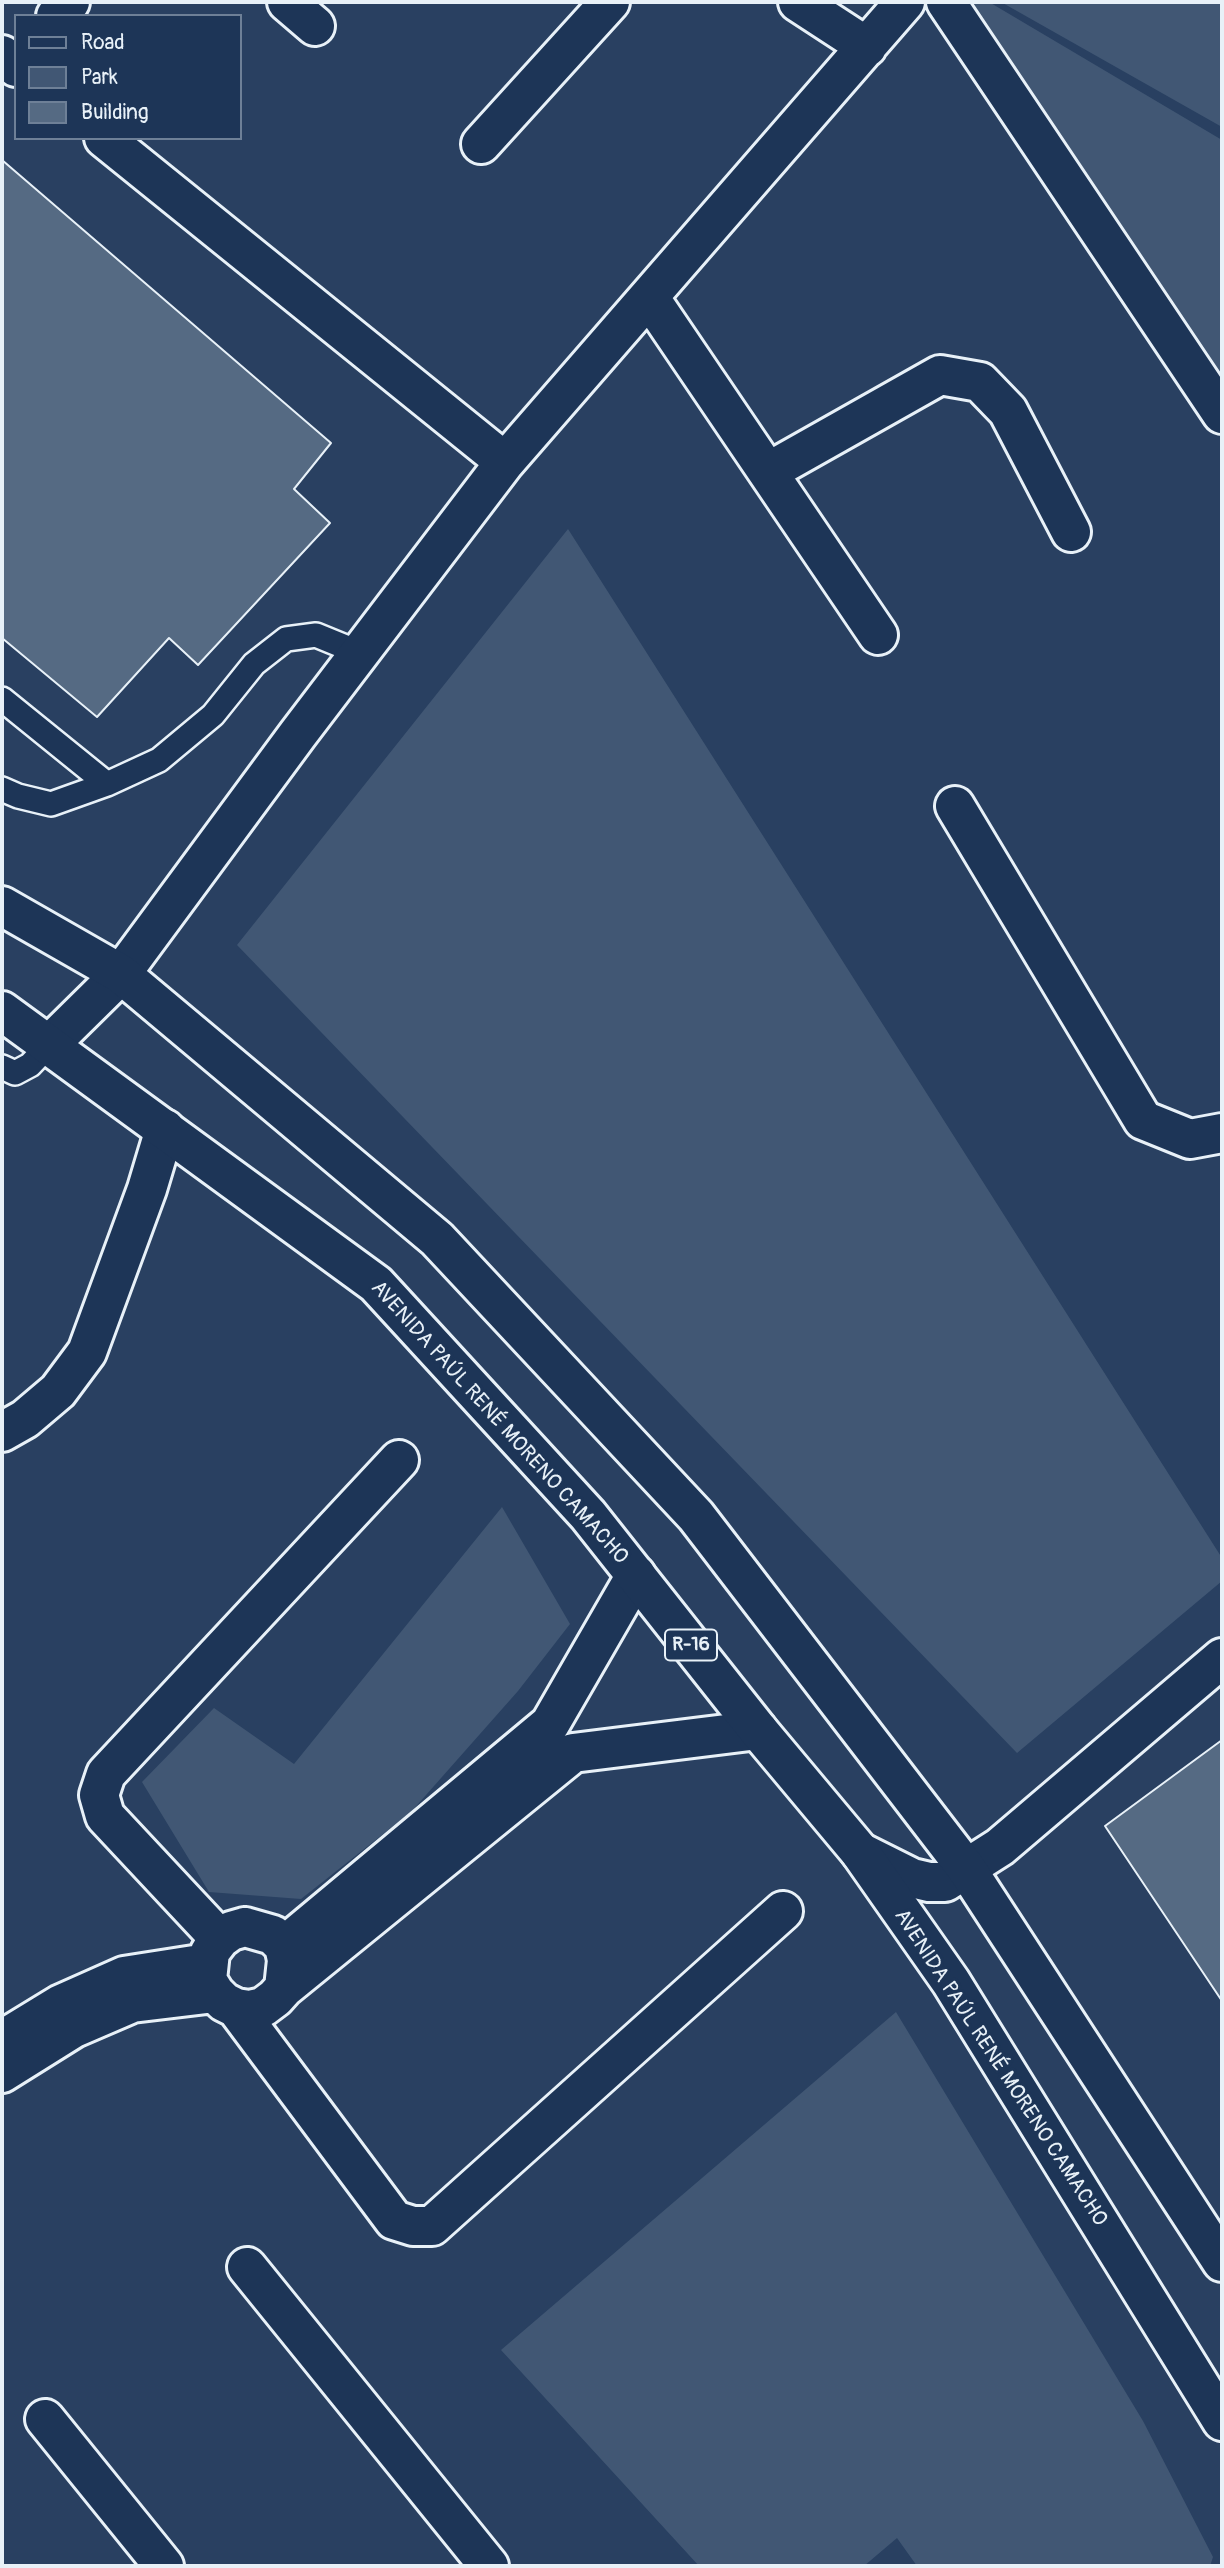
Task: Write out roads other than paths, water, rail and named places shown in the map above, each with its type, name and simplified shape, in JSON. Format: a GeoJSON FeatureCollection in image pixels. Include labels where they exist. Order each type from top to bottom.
{"type":"FeatureCollection","features":[{"type":"Feature","properties":{"kind":"street"},"geometry":{"type":"LineString","coordinates":[[481,144],[610,2]]}},
{"type":"Feature","properties":{"kind":"street"},"geometry":{"type":"LineString","coordinates":[[799,2],[867,47]]}},
{"type":"Feature","properties":{"kind":"street"},"geometry":{"type":"LineString","coordinates":[[49,1045],[121,974],[505,462],[905,2]]}},
{"type":"Feature","properties":{"kind":"street"},"geometry":{"type":"LineString","coordinates":[[946,2],[1222,414]]}},
{"type":"Feature","properties":{"kind":"street"},"geometry":{"type":"LineString","coordinates":[[106,140],[505,462]]}},
{"type":"Feature","properties":{"kind":"street"},"geometry":{"type":"LineString","coordinates":[[649,297],[878,635]]}},
{"type":"Feature","properties":{"kind":"street"},"geometry":{"type":"LineString","coordinates":[[768,472],[940,375],[980,382],[1008,411],[1071,531]]}},
{"type":"Feature","properties":{"kind":"street"},"geometry":{"type":"LineString","coordinates":[[955,806],[1143,1121],[1190,1139],[1222,1133]]}},
{"type":"Feature","properties":{"kind":"street"},"geometry":{"type":"LineString","coordinates":[[2,905],[121,974],[437,1239],[696,1516],[966,1868],[1222,2262]]}},
{"type":"Feature","properties":{"kind":"street","name":"AVENIDA PAÚL RENÉ MORENO CAMACHO"},"geometry":{"type":"LineString","coordinates":[[2,1011],[376,1284],[588,1515],[758,1730],[860,1852],[951,1982],[1222,2421]]}},
{"type":"Feature","properties":{"kind":"street"},"geometry":{"type":"LineString","coordinates":[[2,1432],[25,1419],[58,1391],[87,1353],[147,1189],[165,1129]]}},
{"type":"Feature","properties":{"kind":"street"},"geometry":{"type":"LineString","coordinates":[[399,1460],[106,1774],[99,1795],[105,1816],[394,2220],[413,2226],[432,2226],[783,1911]]}},
{"type":"Feature","properties":{"kind":"street"},"geometry":{"type":"LineString","coordinates":[[284,1946],[550,1724],[636,1575]]}},
{"type":"Feature","properties":{"kind":"street"},"geometry":{"type":"LineString","coordinates":[[860,1852],[890,1869],[929,1882],[945,1882],[1000,1847],[1222,1658]]}},
{"type":"Feature","properties":{"kind":"street"},"geometry":{"type":"LineString","coordinates":[[2,2040],[61,2004],[124,1976],[219,1976],[249,2010],[263,2007],[573,1753],[758,1730]]}},
{"type":"Feature","properties":{"kind":"street"},"geometry":{"type":"LineString","coordinates":[[219,1976],[231,1931],[245,1927],[273,1935],[284,1946],[287,1974],[284,1988]]}},
{"type":"Feature","properties":{"kind":"street"},"geometry":{"type":"LineString","coordinates":[[2,2073],[74,2028],[132,2003],[219,1976]]}},
{"type":"Feature","properties":{"kind":"street"},"geometry":{"type":"LineString","coordinates":[[247,2267],[489,2566]]}},
{"type":"Feature","properties":{"kind":"street"},"geometry":{"type":"LineString","coordinates":[[45,2419],[164,2566]]}},
{"type":"Feature","properties":{"kind":"lane"},"geometry":{"type":"LineString","coordinates":[[2,789],[51,804],[107,784],[159,760],[213,715],[254,664],[286,639],[316,635],[360,653]]}},
{"type":"Feature","properties":{"kind":"lane"},"geometry":{"type":"LineString","coordinates":[[2,699],[107,784]]}},
{"type":"Feature","properties":{"kind":"lane"},"geometry":{"type":"LineString","coordinates":[[6,1077],[30,1065],[49,1045]]}}]}
